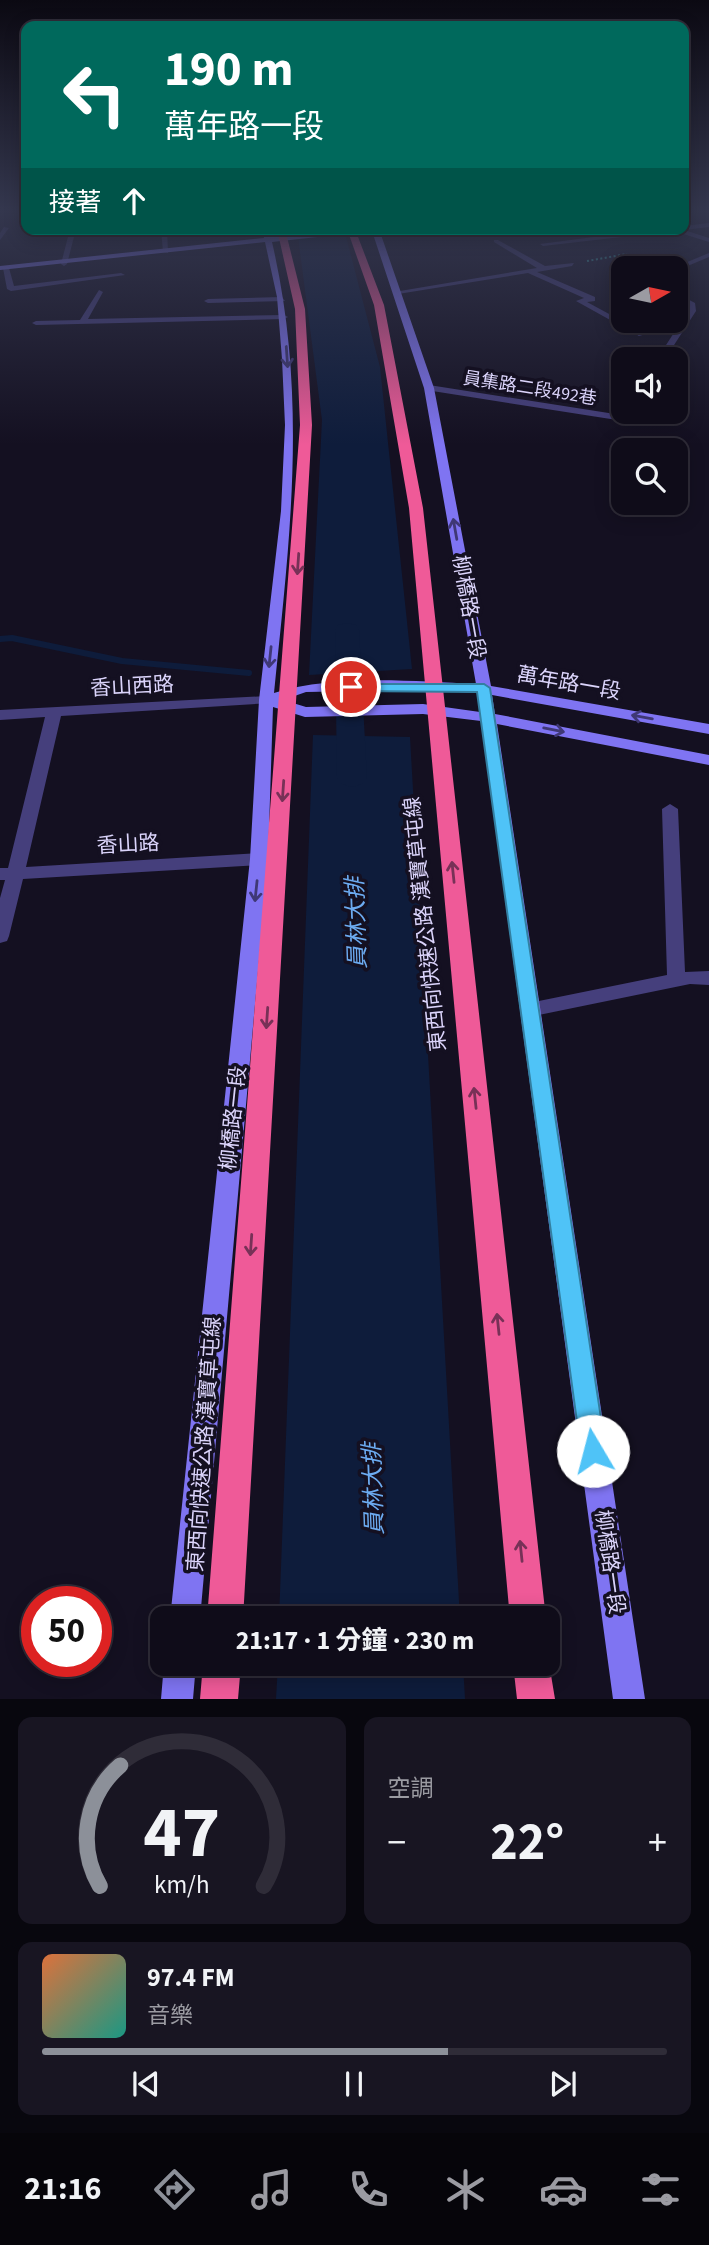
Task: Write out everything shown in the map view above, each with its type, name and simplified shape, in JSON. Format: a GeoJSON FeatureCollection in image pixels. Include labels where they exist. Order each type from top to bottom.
{"type":"FeatureCollection","features":[{"type":"Feature","properties":{"kind":"highway","name":"東西向快速公路 漢寶草屯線"},"geometry":{"type":"LineString","coordinates":[[226,1606],[306,425],[300,309],[294,286]]}},
{"type":"Feature","properties":{"kind":"highway","name":"東西向快速公路 漢寶草屯線"},"geometry":{"type":"LineString","coordinates":[[372,286],[379,305],[416,508],[527,1606]]}},
{"type":"Feature","properties":{"kind":"highway"},"geometry":{"type":"LineString","coordinates":[[219,1699],[221,1676]]}},
{"type":"Feature","properties":{"kind":"highway"},"geometry":{"type":"LineString","coordinates":[[533,1676],[536,1699]]}},
{"type":"Feature","properties":{"kind":"main road","name":"柳橋路一段"},"geometry":{"type":"LineString","coordinates":[[186,1606],[259,859],[266,700],[287,511],[290,425],[281,286]]}},
{"type":"Feature","properties":{"kind":"main road","name":"柳橋路一段"},"geometry":{"type":"LineString","coordinates":[[396,286],[429,388],[484,688],[486,718],[629,1699]]}},
{"type":"Feature","properties":{"kind":"main road","name":"萬年路一段"},"geometry":{"type":"LineString","coordinates":[[266,700],[305,688],[484,688],[709,730]]}},
{"type":"Feature","properties":{"kind":"main road"},"geometry":{"type":"LineString","coordinates":[[266,700],[305,712],[423,709],[486,718],[709,760]]}},
{"type":"Feature","properties":{"kind":"main road"},"geometry":{"type":"LineString","coordinates":[[177,1699],[179,1676]]}},
{"type":"Feature","properties":{"kind":"street","name":"香山西路"},"geometry":{"type":"LineString","coordinates":[[0,715],[266,700]]}},
{"type":"Feature","properties":{"kind":"street"},"geometry":{"type":"LineString","coordinates":[[0,936],[8,874],[54,712]]}},
{"type":"Feature","properties":{"kind":"street","name":"香山路"},"geometry":{"type":"LineString","coordinates":[[8,874],[259,859]]}},
{"type":"Feature","properties":{"kind":"lane"},"geometry":{"type":"LineString","coordinates":[[10,286],[11,289],[32,286]]}},
{"type":"Feature","properties":{"kind":"lane"},"geometry":{"type":"LineString","coordinates":[[398,292],[432,286]]}},
{"type":"Feature","properties":{"kind":"lane"},"geometry":{"type":"LineString","coordinates":[[564,286],[592,299],[580,301],[642,334]]}},
{"type":"Feature","properties":{"kind":"lane"},"geometry":{"type":"LineString","coordinates":[[83,323],[99,292]]}},
{"type":"Feature","properties":{"kind":"lane"},"geometry":{"type":"LineString","coordinates":[[208,301],[282,299]]}},
{"type":"Feature","properties":{"kind":"lane"},"geometry":{"type":"LineString","coordinates":[[688,302],[692,305],[688,317]]}},
{"type":"Feature","properties":{"kind":"lane"},"geometry":{"type":"LineString","coordinates":[[36,323],[284,317]]}},
{"type":"Feature","properties":{"kind":"lane","name":"員集路二段492巷"},"geometry":{"type":"LineString","coordinates":[[429,388],[611,417]]}},
{"type":"Feature","properties":{"kind":"lane"},"geometry":{"type":"LineString","coordinates":[[670,810],[676,980]]}},
{"type":"Feature","properties":{"kind":"lane"},"geometry":{"type":"LineString","coordinates":[[529,1010],[676,980],[709,978]]}},
{"type":"Feature","properties":{"kind":"water"},"geometry":{"type":"Polygon","coordinates":[[[304,286],[359,286],[380,367],[412,669],[309,675],[322,420],[304,286]]]}},
{"type":"Feature","properties":{"kind":"water"},"geometry":{"type":"Polygon","coordinates":[[[313,735],[410,737],[459,1606],[280,1606],[313,735]]]}},
{"type":"Feature","properties":{"kind":"water"},"geometry":{"type":"Polygon","coordinates":[[[277,1676],[464,1676],[465,1699],[276,1699],[277,1676]]]}},
{"type":"Feature","properties":{"kind":"waterway","name":"員林大排"},"geometry":{"type":"LineString","coordinates":[[347,630],[352,778]]}},
{"type":"Feature","properties":{"kind":"waterway"},"geometry":{"type":"LineString","coordinates":[[0,639],[12,638],[122,661],[249,673]]}},
{"type":"Feature","properties":{"kind":"route"},"geometry":{"type":"LineString","coordinates":[[351,687],[484,688],[486,718],[593,1451]]}}]}
